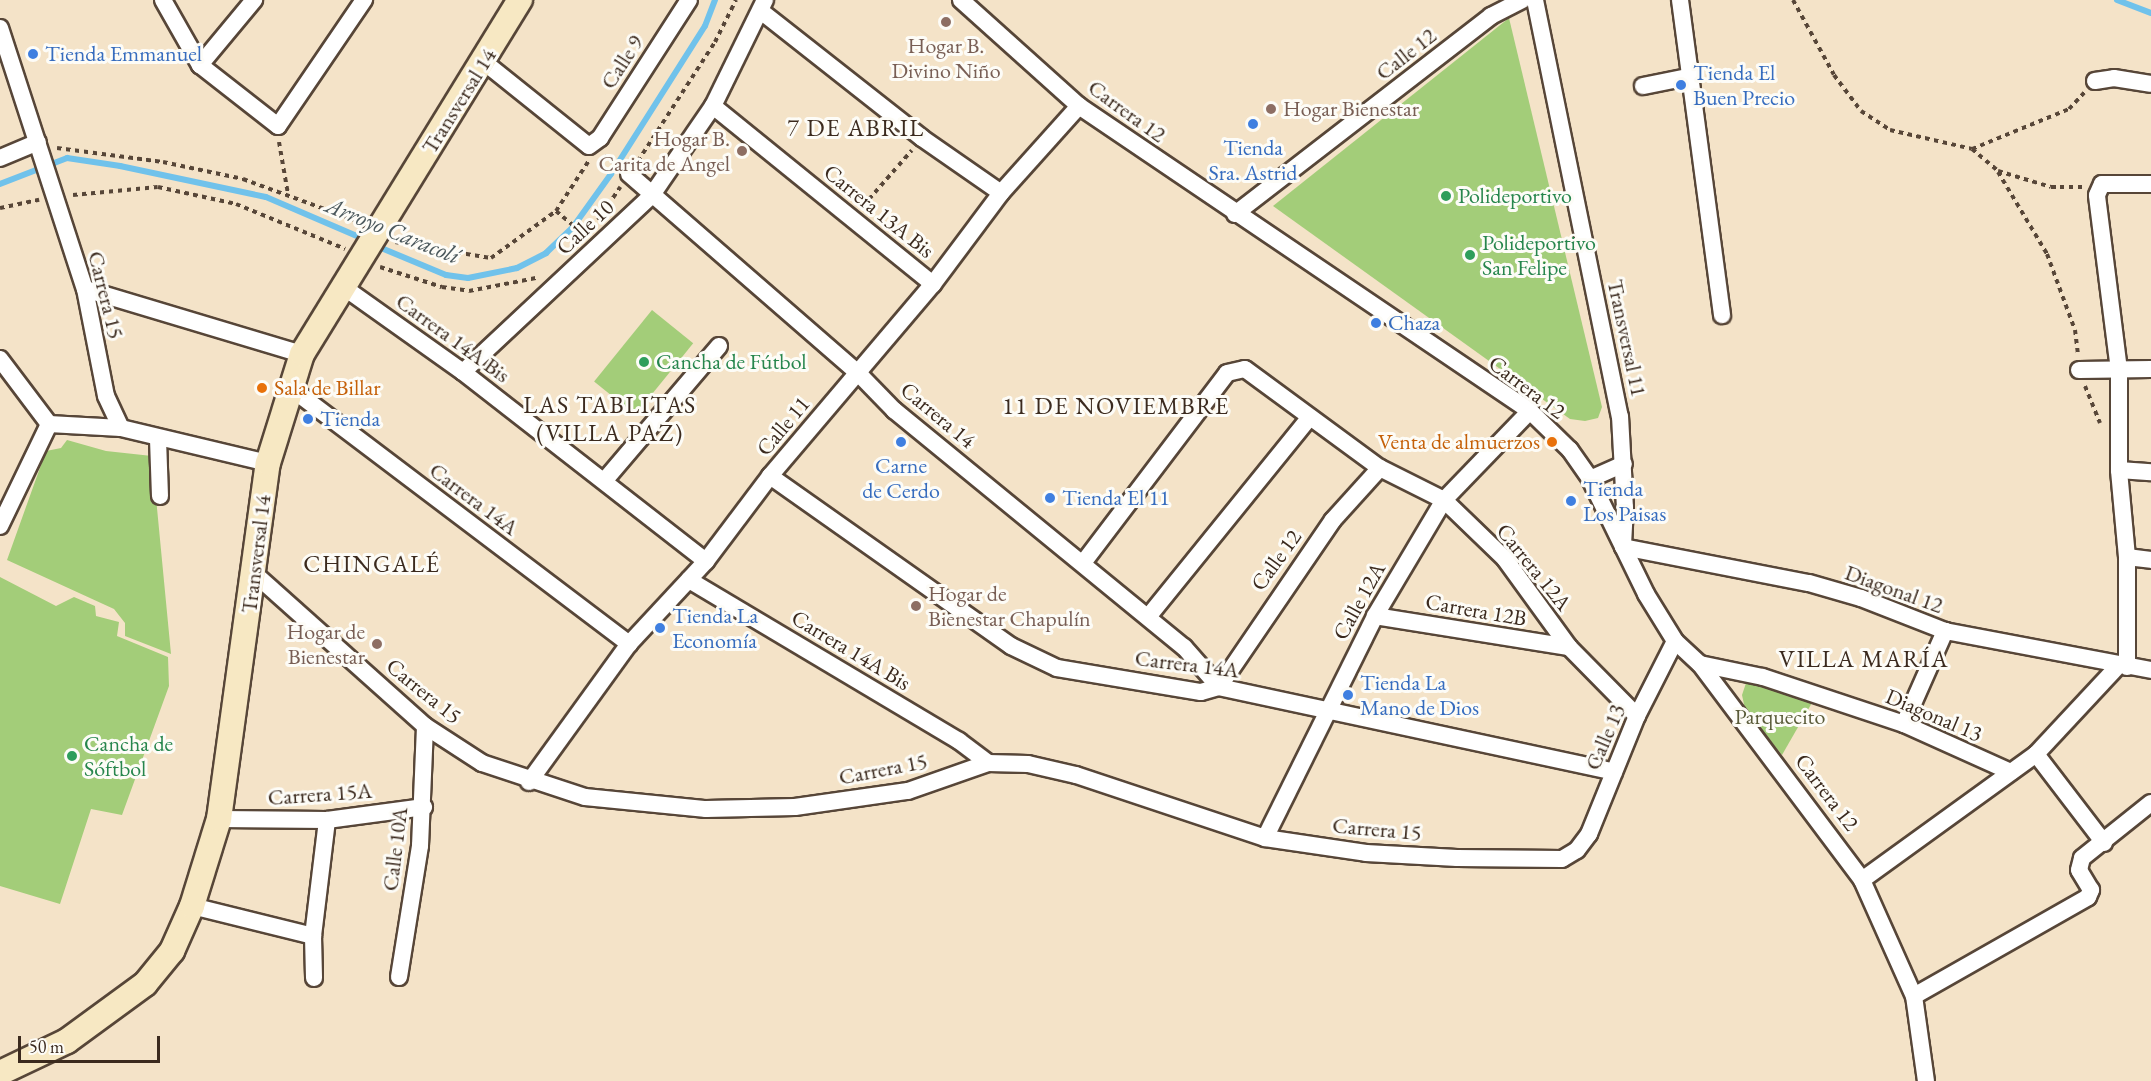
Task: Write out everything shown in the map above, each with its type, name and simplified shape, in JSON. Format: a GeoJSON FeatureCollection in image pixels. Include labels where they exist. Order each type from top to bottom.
{"type":"FeatureCollection","features":[{"type":"Feature","properties":{"kind":"street"},"geometry":{"type":"LineString","coordinates":[[163,0],[200,65],[278,126],[364,0]]}},
{"type":"Feature","properties":{"kind":"street"},"geometry":{"type":"LineString","coordinates":[[200,65],[255,0]]}},
{"type":"Feature","properties":{"kind":"street","name":"Transversal 14"},"geometry":{"type":"LineString","coordinates":[[0,1073],[67,1041],[145,984],[172,951],[192,906],[219,819],[255,574],[268,463],[302,354],[342,286],[354,255],[375,234],[484,62],[520,0]]}},
{"type":"Feature","properties":{"kind":"street","name":"Calle 9"},"geometry":{"type":"LineString","coordinates":[[590,152],[689,0]]}},
{"type":"Feature","properties":{"kind":"street","name":"Carrera 12"},"geometry":{"type":"LineString","coordinates":[[961,0],[1079,106],[1235,214],[1530,411],[1569,450],[1590,479],[1623,547],[1675,641],[1700,664],[1862,880],[1914,996],[1926,1081]]}},
{"type":"Feature","properties":{"kind":"street","name":"Calle 12"},"geometry":{"type":"LineString","coordinates":[[1235,214],[1491,16],[1522,0]]}},
{"type":"Feature","properties":{"kind":"street","name":"Transversal 11"},"geometry":{"type":"LineString","coordinates":[[1535,0],[1620,416],[1624,464],[1623,547]]}},
{"type":"Feature","properties":{"kind":"street"},"geometry":{"type":"LineString","coordinates":[[1680,0],[1693,76],[1722,315]]}},
{"type":"Feature","properties":{"kind":"street"},"geometry":{"type":"LineString","coordinates":[[764,6],[922,138],[1001,193]]}},
{"type":"Feature","properties":{"kind":"street","name":"Calle 10"},"geometry":{"type":"LineString","coordinates":[[463,372],[652,195],[712,106],[764,6]]}},
{"type":"Feature","properties":{"kind":"street","name":"Carrera 15"},"geometry":{"type":"LineString","coordinates":[[0,28],[42,151],[53,194],[85,289],[106,396],[121,428]]}},
{"type":"Feature","properties":{"kind":"street"},"geometry":{"type":"LineString","coordinates":[[484,62],[590,152]]}},
{"type":"Feature","properties":{"kind":"street"},"geometry":{"type":"LineString","coordinates":[[1643,86],[1693,76]]}},
{"type":"Feature","properties":{"kind":"street"},"geometry":{"type":"LineString","coordinates":[[2095,81],[2114,78],[2151,84]]}},
{"type":"Feature","properties":{"kind":"street","name":"Carrera 13A Bis"},"geometry":{"type":"LineString","coordinates":[[712,106],[933,284]]}},
{"type":"Feature","properties":{"kind":"street","name":"Calle 11"},"geometry":{"type":"LineString","coordinates":[[530,782],[629,644],[706,561],[770,476],[933,284],[1001,193],[1079,106]]}},
{"type":"Feature","properties":{"kind":"street"},"geometry":{"type":"LineString","coordinates":[[0,158],[42,151]]}},
{"type":"Feature","properties":{"kind":"street","name":"Carrera 14"},"geometry":{"type":"LineString","coordinates":[[626,172],[858,373],[894,410],[1184,647],[1219,687]]}},
{"type":"Feature","properties":{"kind":"street"},"geometry":{"type":"LineString","coordinates":[[1862,880],[2036,754],[2122,667],[2127,557],[2119,470],[2119,370],[2099,187],[2102,184],[2151,184]]}},
{"type":"Feature","properties":{"kind":"street","name":"Carrera 14A Bis"},"geometry":{"type":"LineString","coordinates":[[342,286],[463,372],[706,561]]}},
{"type":"Feature","properties":{"kind":"street"},"geometry":{"type":"LineString","coordinates":[[85,289],[302,354]]}},
{"type":"Feature","properties":{"kind":"street"},"geometry":{"type":"LineString","coordinates":[[604,480],[719,346]]}},
{"type":"Feature","properties":{"kind":"street"},"geometry":{"type":"LineString","coordinates":[[0,359],[49,424],[121,428],[158,439],[268,463]]}},
{"type":"Feature","properties":{"kind":"street","name":"Carrera 12A"},"geometry":{"type":"LineString","coordinates":[[1083,563],[1227,373],[1245,369],[1380,468],[1444,500],[1505,559],[1569,647],[1637,716]]}},
{"type":"Feature","properties":{"kind":"street"},"geometry":{"type":"LineString","coordinates":[[2079,370],[2151,369]]}},
{"type":"Feature","properties":{"kind":"street","name":"Carrera 14A"},"geometry":{"type":"LineString","coordinates":[[292,389],[629,644]]}},
{"type":"Feature","properties":{"kind":"street","name":"Calle 12A"},"geometry":{"type":"LineString","coordinates":[[1265,838],[1325,711],[1375,616],[1444,500],[1530,411]]}},
{"type":"Feature","properties":{"kind":"street"},"geometry":{"type":"LineString","coordinates":[[1148,617],[1310,417]]}},
{"type":"Feature","properties":{"kind":"street"},"geometry":{"type":"LineString","coordinates":[[0,526],[49,424]]}},
{"type":"Feature","properties":{"kind":"street"},"geometry":{"type":"LineString","coordinates":[[158,439],[160,496]]}},
{"type":"Feature","properties":{"kind":"street"},"geometry":{"type":"LineString","coordinates":[[1590,479],[1624,464]]}},
{"type":"Feature","properties":{"kind":"street","name":"Calle 12"},"geometry":{"type":"LineString","coordinates":[[1219,687],[1333,520],[1380,468]]}},
{"type":"Feature","properties":{"kind":"street"},"geometry":{"type":"LineString","coordinates":[[2119,470],[2151,472]]}},
{"type":"Feature","properties":{"kind":"street","name":"Carrera 14A"},"geometry":{"type":"LineString","coordinates":[[770,476],[1011,646],[1057,668],[1201,692],[1219,687],[1614,771]]}},
{"type":"Feature","properties":{"kind":"street","name":"Diagonal 12"},"geometry":{"type":"LineString","coordinates":[[1623,547],[1809,583],[1861,598],[1945,631],[2122,667],[2151,670]]}},
{"type":"Feature","properties":{"kind":"street"},"geometry":{"type":"LineString","coordinates":[[2127,557],[2151,560]]}},
{"type":"Feature","properties":{"kind":"street","name":"Carrera 15"},"geometry":{"type":"LineString","coordinates":[[255,574],[425,726],[482,763],[530,782],[585,797],[706,809],[795,807],[908,791],[988,764],[1028,764],[1076,775],[1265,838],[1366,853],[1457,858],[1562,859],[1576,850]]}},
{"type":"Feature","properties":{"kind":"street","name":"Carrera 14A Bis"},"geometry":{"type":"LineString","coordinates":[[689,580],[950,736],[988,764]]}},
{"type":"Feature","properties":{"kind":"street","name":"Carrera 12B"},"geometry":{"type":"LineString","coordinates":[[1375,616],[1569,647]]}},
{"type":"Feature","properties":{"kind":"street"},"geometry":{"type":"LineString","coordinates":[[1904,724],[1945,631]]}},
{"type":"Feature","properties":{"kind":"street","name":"Calle 13"},"geometry":{"type":"LineString","coordinates":[[1576,850],[1589,834],[1637,716],[1675,641]]}},
{"type":"Feature","properties":{"kind":"street","name":"Diagonal 13"},"geometry":{"type":"LineString","coordinates":[[1700,664],[1762,677],[1904,724],[2011,772]]}},
{"type":"Feature","properties":{"kind":"street","name":"Calle 10A"},"geometry":{"type":"LineString","coordinates":[[399,977],[424,807],[425,726]]}},
{"type":"Feature","properties":{"kind":"street"},"geometry":{"type":"LineString","coordinates":[[2036,754],[2104,843]]}},
{"type":"Feature","properties":{"kind":"street"},"geometry":{"type":"LineString","coordinates":[[1914,996],[2088,897],[2091,890],[2080,864],[2151,803]]}},
{"type":"Feature","properties":{"kind":"street","name":"Carrera 15A"},"geometry":{"type":"LineString","coordinates":[[219,819],[327,820],[424,807]]}},
{"type":"Feature","properties":{"kind":"street"},"geometry":{"type":"LineString","coordinates":[[314,978],[313,936],[327,820]]}},
{"type":"Feature","properties":{"kind":"street"},"geometry":{"type":"LineString","coordinates":[[192,906],[313,936]]}},
{"type":"Feature","properties":{"kind":"path"},"geometry":{"type":"LineString","coordinates":[[595,224],[626,172],[715,42],[736,0]]}},
{"type":"Feature","properties":{"kind":"path"},"geometry":{"type":"LineString","coordinates":[[1793,0],[1834,75],[1861,111],[1890,130],[1972,149],[1998,171],[2047,254],[2075,330],[2079,370],[2101,426]]}},
{"type":"Feature","properties":{"kind":"path"},"geometry":{"type":"LineString","coordinates":[[1972,149],[2069,109],[2095,81]]}},
{"type":"Feature","properties":{"kind":"path"},"geometry":{"type":"LineString","coordinates":[[278,126],[289,195]]}},
{"type":"Feature","properties":{"kind":"path"},"geometry":{"type":"LineString","coordinates":[[853,218],[922,138]]}},
{"type":"Feature","properties":{"kind":"path"},"geometry":{"type":"LineString","coordinates":[[42,151],[64,147],[163,162],[243,179],[355,219],[375,234],[400,244],[491,258],[556,211],[590,152]]}},
{"type":"Feature","properties":{"kind":"path"},"geometry":{"type":"LineString","coordinates":[[604,155],[626,172]]}},
{"type":"Feature","properties":{"kind":"path"},"geometry":{"type":"LineString","coordinates":[[1998,171],[2051,187],[2099,187]]}},
{"type":"Feature","properties":{"kind":"path"},"geometry":{"type":"LineString","coordinates":[[0,208],[53,194],[158,187],[236,204],[354,255],[442,287],[469,291],[501,287],[536,278],[545,272]]}},
{"type":"Feature","properties":{"kind":"path"},"geometry":{"type":"LineString","coordinates":[[556,211],[580,231]]}},
{"type":"Feature","properties":{"kind":"path"},"geometry":{"type":"LineString","coordinates":[[578,244],[591,230]]}},
{"type":"Feature","properties":{"kind":"green space"},"geometry":{"type":"Polygon","coordinates":[[[1509,18],[1602,407],[1598,418],[1585,421],[1570,419],[1273,206],[1509,18]]]}},
{"type":"Feature","properties":{"kind":"green space","name":"Cancha de Fútbol"},"geometry":{"type":"Polygon","coordinates":[[[652,310],[693,343],[635,415],[594,381],[652,310]]]}},
{"type":"Feature","properties":{"kind":"green space"},"geometry":{"type":"Polygon","coordinates":[[[67,440],[106,451],[152,456],[171,654],[125,636],[125,623],[114,609],[7,560],[46,451],[61,448],[67,440]]]}},
{"type":"Feature","properties":{"kind":"green space","name":"Cancha de Sóftbol"},"geometry":{"type":"Polygon","coordinates":[[[0,577],[56,606],[74,597],[95,606],[96,616],[119,622],[117,636],[168,657],[169,686],[122,815],[91,809],[60,904],[0,886],[0,577]]]}},
{"type":"Feature","properties":{"kind":"green space","name":"Parquecito"},"geometry":{"type":"Polygon","coordinates":[[[1747,680],[1813,701],[1782,755],[1745,709],[1742,695],[1747,680]]]}},
{"type":"Feature","properties":{"kind":"waterway","name":"Arroyo Caracolí"},"geometry":{"type":"LineString","coordinates":[[374,245],[446,275],[468,278],[517,268],[546,253],[573,227],[611,174],[705,26],[715,0]]}},
{"type":"Feature","properties":{"kind":"waterway","name":"Arroyo Caracolí"},"geometry":{"type":"LineString","coordinates":[[2117,0],[2151,13]]}},
{"type":"Feature","properties":{"kind":"waterway","name":"Arroyo Caracolí"},"geometry":{"type":"LineString","coordinates":[[0,184],[67,158],[120,166],[266,197],[366,240]]}},
{"type":"Feature","properties":{"kind":"place","name":"Hogar B. Divino Niño"},"geometry":{"type":"Point","coordinates":[946,22]}},
{"type":"Feature","properties":{"kind":"place","name":"Tienda Emmanuel"},"geometry":{"type":"Point","coordinates":[33,54]}},
{"type":"Feature","properties":{"kind":"place","name":"Tienda El Buen Precio"},"geometry":{"type":"Point","coordinates":[1681,85]}},
{"type":"Feature","properties":{"kind":"place","name":"Hogar Bienestar"},"geometry":{"type":"Point","coordinates":[1271,109]}},
{"type":"Feature","properties":{"kind":"place","name":"Tienda Sra. Astrid"},"geometry":{"type":"Point","coordinates":[1253,124]}},
{"type":"Feature","properties":{"kind":"place","name":"Hogar B. Carita de Angel"},"geometry":{"type":"Point","coordinates":[742,151]}},
{"type":"Feature","properties":{"kind":"place","name":"Polideportivo"},"geometry":{"type":"Point","coordinates":[1446,196]}},
{"type":"Feature","properties":{"kind":"place","name":"Polideportivo San Felipe"},"geometry":{"type":"Point","coordinates":[1470,255]}},
{"type":"Feature","properties":{"kind":"place","name":"Chaza"},"geometry":{"type":"Point","coordinates":[1376,323]}},
{"type":"Feature","properties":{"kind":"place","name":"Cancha de Fútbol"},"geometry":{"type":"Point","coordinates":[644,362]}},
{"type":"Feature","properties":{"kind":"place","name":"Sala de Billar"},"geometry":{"type":"Point","coordinates":[262,388]}},
{"type":"Feature","properties":{"kind":"place","name":"Tienda"},"geometry":{"type":"Point","coordinates":[308,419]}},
{"type":"Feature","properties":{"kind":"place","name":"Carne de Cerdo"},"geometry":{"type":"Point","coordinates":[901,442]}},
{"type":"Feature","properties":{"kind":"place","name":"Venta de almuerzos"},"geometry":{"type":"Point","coordinates":[1552,442]}},
{"type":"Feature","properties":{"kind":"place","name":"Tienda El 11"},"geometry":{"type":"Point","coordinates":[1050,498]}},
{"type":"Feature","properties":{"kind":"place","name":"Tienda Los Paisas"},"geometry":{"type":"Point","coordinates":[1571,501]}},
{"type":"Feature","properties":{"kind":"place","name":"Hogar de Bienestar Chapulín"},"geometry":{"type":"Point","coordinates":[916,606]}},
{"type":"Feature","properties":{"kind":"place","name":"Tienda La Economía"},"geometry":{"type":"Point","coordinates":[660,628]}},
{"type":"Feature","properties":{"kind":"place","name":"Hogar de Bienestar"},"geometry":{"type":"Point","coordinates":[377,644]}},
{"type":"Feature","properties":{"kind":"place","name":"Tienda La Mano de Dios"},"geometry":{"type":"Point","coordinates":[1348,695]}},
{"type":"Feature","properties":{"kind":"place","name":"Cancha de Sóftbol"},"geometry":{"type":"Point","coordinates":[72,756]}},
{"type":"Feature","properties":{"kind":"district","name":"7 DE ABRIL"},"geometry":{"type":"Point","coordinates":[856,128]}},
{"type":"Feature","properties":{"kind":"district","name":"11 DE NOVIEMBRE"},"geometry":{"type":"Point","coordinates":[1116,406]}},
{"type":"Feature","properties":{"kind":"district","name":"LAS TABLITAS (VILLA PAZ)"},"geometry":{"type":"Point","coordinates":[610,419]}},
{"type":"Feature","properties":{"kind":"district","name":"CHINGALÉ"},"geometry":{"type":"Point","coordinates":[372,564]}},
{"type":"Feature","properties":{"kind":"district","name":"VILLA MARÍA"},"geometry":{"type":"Point","coordinates":[1864,659]}}]}
